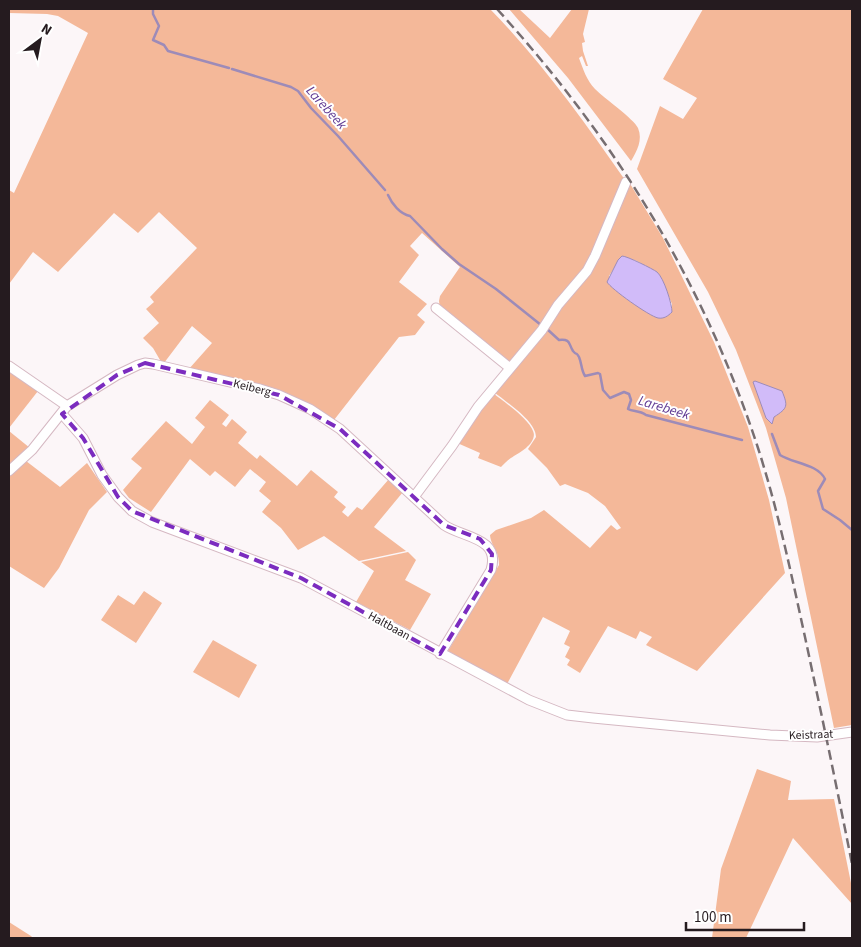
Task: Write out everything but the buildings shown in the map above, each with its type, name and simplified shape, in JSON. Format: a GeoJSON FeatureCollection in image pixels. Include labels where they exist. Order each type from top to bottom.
{"type":"FeatureCollection","features":[{"type":"Feature","properties":{"kind":"street"},"geometry":{"type":"LineString","coordinates":[[414,497],[478,407],[542,330],[558,305],[587,271],[626,182]]}},
{"type":"Feature","properties":{"kind":"street"},"geometry":{"type":"LineString","coordinates":[[436,308],[510,368]]}},
{"type":"Feature","properties":{"kind":"street","name":"Keiberg"},"geometry":{"type":"LineString","coordinates":[[9,471],[32,450],[64,410],[117,375],[145,363],[260,388],[295,401],[331,422],[452,530],[480,539],[492,554],[491,570],[440,654]]}},
{"type":"Feature","properties":{"kind":"street","name":"Haltbaan"},"geometry":{"type":"LineString","coordinates":[[9,366],[64,410],[83,438],[102,475],[118,497],[132,510],[152,522],[301,578],[529,700],[567,715],[770,735]]}},
{"type":"Feature","properties":{"kind":"street","name":"Keistraat"},"geometry":{"type":"LineString","coordinates":[[770,735],[817,737],[852,732]]}},
{"type":"Feature","properties":{"kind":"highlighted area"},"geometry":{"type":"Polygon","coordinates":[[[145,363],[279,395],[340,429],[444,525],[480,539],[492,554],[491,570],[440,654],[301,578],[132,511],[118,497],[83,438],[62,414],[117,375],[145,363]]]}},
{"type":"Feature","properties":{"kind":"shaded area"},"geometry":{"type":"Polygon","coordinates":[[[9,9],[490,9],[544,70],[625,180],[590,261],[515,360],[509,363],[440,309],[440,296],[460,267],[422,233],[410,246],[419,255],[399,282],[427,304],[417,315],[425,322],[415,335],[399,337],[334,420],[295,397],[260,385],[188,370],[212,343],[192,326],[164,363],[160,360],[153,348],[143,338],[159,323],[146,309],[154,302],[150,297],[197,248],[159,212],[138,233],[114,213],[58,272],[33,252],[9,284],[9,190],[14,193],[88,33],[58,16],[9,13],[9,9]]]}},
{"type":"Feature","properties":{"kind":"shaded area"},"geometry":{"type":"Polygon","coordinates":[[[509,9],[519,9],[550,38],[572,9],[589,9],[583,34],[585,42],[582,43],[588,66],[586,66],[582,56],[579,58],[592,86],[631,119],[638,128],[640,141],[631,161],[568,78],[509,9]]]}},
{"type":"Feature","properties":{"kind":"shaded area"},"geometry":{"type":"Polygon","coordinates":[[[703,9],[852,9],[852,725],[834,728],[786,498],[766,428],[736,350],[708,292],[637,169],[660,106],[683,119],[697,98],[663,79],[703,9]]]}},
{"type":"Feature","properties":{"kind":"shaded area"},"geometry":{"type":"Polygon","coordinates":[[[629,182],[663,238],[714,342],[748,427],[769,500],[785,573],[697,671],[646,645],[652,637],[640,631],[636,639],[608,626],[580,673],[567,665],[570,660],[565,657],[570,647],[564,644],[570,631],[543,617],[507,684],[448,651],[499,565],[498,555],[490,535],[496,530],[531,518],[544,510],[590,548],[611,525],[617,530],[621,528],[605,506],[588,493],[565,484],[560,486],[547,468],[528,449],[536,437],[531,425],[520,412],[494,392],[583,278],[629,182]],[[622,256],[609,276],[627,299],[649,313],[672,311],[672,304],[658,273],[637,261],[622,256]]]}},
{"type":"Feature","properties":{"kind":"shaded area"},"geometry":{"type":"Polygon","coordinates":[[[622,256],[660,275],[671,303],[672,312],[669,315],[662,318],[653,316],[639,308],[607,282],[622,256]]]}},
{"type":"Feature","properties":{"kind":"shaded area"},"geometry":{"type":"Polygon","coordinates":[[[9,371],[38,391],[9,428],[9,371]]]}},
{"type":"Feature","properties":{"kind":"shaded area"},"geometry":{"type":"Polygon","coordinates":[[[755,381],[782,391],[786,406],[774,417],[772,424],[766,418],[753,382],[755,381]]]}},
{"type":"Feature","properties":{"kind":"shaded area"},"geometry":{"type":"Polygon","coordinates":[[[493,393],[521,416],[531,426],[534,433],[533,440],[528,446],[501,467],[478,458],[480,453],[455,442],[493,393]]]}},
{"type":"Feature","properties":{"kind":"shaded area"},"geometry":{"type":"Polygon","coordinates":[[[210,400],[229,415],[222,424],[226,427],[232,419],[247,432],[238,443],[257,459],[260,455],[297,486],[311,470],[338,492],[334,497],[346,507],[342,512],[348,517],[357,507],[362,510],[389,479],[403,492],[374,527],[406,551],[359,561],[324,536],[298,550],[281,528],[262,512],[271,501],[259,491],[266,482],[250,469],[235,487],[215,471],[210,476],[190,459],[151,512],[129,498],[123,490],[142,468],[131,459],[166,421],[192,444],[205,427],[195,418],[210,400]]]}},
{"type":"Feature","properties":{"kind":"shaded area"},"geometry":{"type":"Polygon","coordinates":[[[9,431],[30,448],[9,466],[9,431]]]}},
{"type":"Feature","properties":{"kind":"shaded area"},"geometry":{"type":"Polygon","coordinates":[[[26,461],[60,487],[87,463],[107,492],[89,510],[59,568],[44,588],[9,566],[9,475],[26,461]]]}},
{"type":"Feature","properties":{"kind":"shaded area"},"geometry":{"type":"Polygon","coordinates":[[[408,552],[416,560],[405,580],[431,594],[410,630],[356,602],[374,571],[361,562],[408,552]]]}},
{"type":"Feature","properties":{"kind":"shaded area"},"geometry":{"type":"Polygon","coordinates":[[[144,591],[162,603],[136,643],[101,620],[118,595],[134,605],[144,591]]]}},
{"type":"Feature","properties":{"kind":"shaded area"},"geometry":{"type":"Polygon","coordinates":[[[213,640],[257,665],[239,698],[193,672],[213,640]]]}},
{"type":"Feature","properties":{"kind":"shaded area"},"geometry":{"type":"Polygon","coordinates":[[[757,769],[791,781],[788,800],[834,799],[852,888],[852,904],[793,838],[746,938],[712,938],[721,869],[757,769]]]}},
{"type":"Feature","properties":{"kind":"shaded area"},"geometry":{"type":"Polygon","coordinates":[[[9,922],[31,936],[33,938],[9,938],[9,922]]]}},
{"type":"Feature","properties":{"kind":"waterway","name":"Larebeek"},"geometry":{"type":"LineString","coordinates":[[153,9],[153,14],[159,26],[153,40],[164,45],[168,51],[229,68]]}},
{"type":"Feature","properties":{"kind":"waterway","name":"Larebeek"},"geometry":{"type":"LineString","coordinates":[[232,69],[291,87],[298,91],[385,190]]}},
{"type":"Feature","properties":{"kind":"waterway","name":"Larebeek"},"geometry":{"type":"LineString","coordinates":[[388,195],[397,208],[410,216],[459,264],[496,289],[541,325]]}},
{"type":"Feature","properties":{"kind":"waterway","name":"Larebeek"},"geometry":{"type":"LineString","coordinates":[[547,329],[559,340],[569,342],[573,351],[579,357],[585,376],[600,374],[603,390],[610,398],[624,392],[629,394],[631,400],[628,409],[742,440]]}},
{"type":"Feature","properties":{"kind":"waterway","name":"Larebeek"},"geometry":{"type":"LineString","coordinates":[[772,434],[780,455],[811,467],[822,474],[825,479],[818,491],[823,509],[852,530]]}},
{"type":"Feature","properties":{"kind":"railway"},"geometry":{"type":"LineString","coordinates":[[497,9],[540,58],[580,109],[617,161],[683,270],[711,328],[736,387],[758,448],[784,542],[852,864]]}}]}
